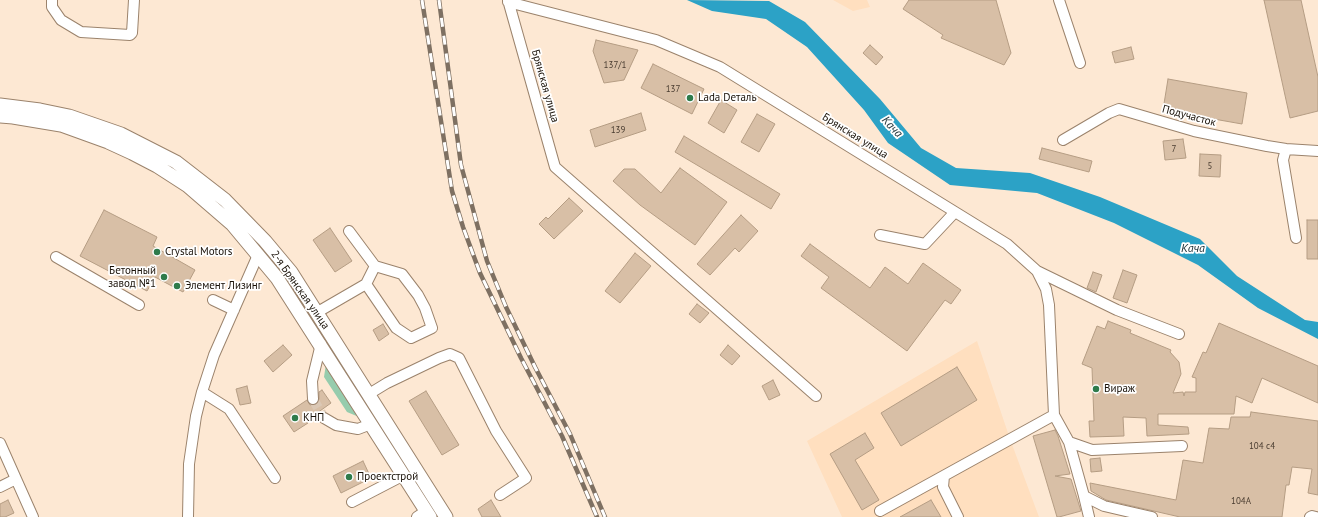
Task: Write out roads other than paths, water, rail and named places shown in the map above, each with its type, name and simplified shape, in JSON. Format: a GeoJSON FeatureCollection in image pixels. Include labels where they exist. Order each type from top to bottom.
{"type":"FeatureCollection","features":[{"type":"Feature","properties":{"kind":"main road","name":"2-я Брянская улица"},"geometry":{"type":"LineString","coordinates":[[0,105],[40,110],[69,116],[121,134],[176,162],[225,200],[265,241],[291,272],[446,517]]}},
{"type":"Feature","properties":{"kind":"main road","name":"2-я Брянская улица"},"geometry":{"type":"LineString","coordinates":[[0,116],[62,125],[108,142],[139,156],[188,186],[232,224],[278,278],[404,475],[424,515]]}},
{"type":"Feature","properties":{"kind":"street"},"geometry":{"type":"LineString","coordinates":[[52,0],[52,7],[61,20],[81,32],[130,35],[132,33],[134,0]]}},
{"type":"Feature","properties":{"kind":"street"},"geometry":{"type":"LineString","coordinates":[[1059,0],[1080,63]]}},
{"type":"Feature","properties":{"kind":"street","name":"Брянская улица"},"geometry":{"type":"LineString","coordinates":[[508,1],[656,40],[720,68],[1007,244],[1037,272],[1046,289],[1049,305],[1054,415]]}},
{"type":"Feature","properties":{"kind":"street","name":"Брянская улица"},"geometry":{"type":"LineString","coordinates":[[508,1],[555,167],[816,396]]}},
{"type":"Feature","properties":{"kind":"street","name":"Подучасток"},"geometry":{"type":"LineString","coordinates":[[1063,140],[1109,113],[1119,109],[1194,131],[1286,149],[1318,151]]}},
{"type":"Feature","properties":{"kind":"street"},"geometry":{"type":"LineString","coordinates":[[1286,149],[1283,160],[1296,238]]}},
{"type":"Feature","properties":{"kind":"street"},"geometry":{"type":"LineString","coordinates":[[880,235],[925,244],[955,212]]}},
{"type":"Feature","properties":{"kind":"street"},"geometry":{"type":"LineString","coordinates":[[349,231],[374,266],[402,274],[418,295],[425,308],[432,328],[411,338],[396,328],[366,284]]}},
{"type":"Feature","properties":{"kind":"street"},"geometry":{"type":"LineString","coordinates":[[188,517],[189,464],[196,416],[202,392],[214,355],[258,255]]}},
{"type":"Feature","properties":{"kind":"street"},"geometry":{"type":"LineString","coordinates":[[56,257],[140,305]]}},
{"type":"Feature","properties":{"kind":"street"},"geometry":{"type":"LineString","coordinates":[[316,313],[366,284],[374,266]]}},
{"type":"Feature","properties":{"kind":"street"},"geometry":{"type":"LineString","coordinates":[[1037,272],[1117,310],[1179,334]]}},
{"type":"Feature","properties":{"kind":"street"},"geometry":{"type":"LineString","coordinates":[[213,300],[234,310]]}},
{"type":"Feature","properties":{"kind":"street"},"geometry":{"type":"LineString","coordinates":[[313,399],[312,381],[321,344]]}},
{"type":"Feature","properties":{"kind":"street"},"geometry":{"type":"LineString","coordinates":[[369,394],[439,358],[450,354],[460,358],[496,431],[526,478],[500,495]]}},
{"type":"Feature","properties":{"kind":"street"},"geometry":{"type":"LineString","coordinates":[[202,392],[229,409],[275,478]]}},
{"type":"Feature","properties":{"kind":"street"},"geometry":{"type":"LineString","coordinates":[[880,511],[1054,415],[1069,442],[1089,517]]}},
{"type":"Feature","properties":{"kind":"street"},"geometry":{"type":"LineString","coordinates":[[324,418],[336,425],[358,428],[371,424]]}},
{"type":"Feature","properties":{"kind":"street"},"geometry":{"type":"LineString","coordinates":[[1069,442],[1092,450],[1182,446]]}},
{"type":"Feature","properties":{"kind":"street"},"geometry":{"type":"LineString","coordinates":[[0,443],[33,517]]}},
{"type":"Feature","properties":{"kind":"street"},"geometry":{"type":"LineString","coordinates":[[352,502],[404,475]]}},
{"type":"Feature","properties":{"kind":"street"},"geometry":{"type":"LineString","coordinates":[[944,476],[943,487],[958,517]]}},
{"type":"Feature","properties":{"kind":"street"},"geometry":{"type":"LineString","coordinates":[[0,487],[16,480]]}},
{"type":"Feature","properties":{"kind":"street"},"geometry":{"type":"LineString","coordinates":[[1084,496],[1104,506],[1152,517]]}},
{"type":"Feature","properties":{"kind":"street"},"geometry":{"type":"LineString","coordinates":[[1310,517],[1316,517]]}},
{"type":"Feature","properties":{"kind":"water","name":"Кача"},"geometry":{"type":"Polygon","coordinates":[[[687,0],[769,1],[805,22],[880,99],[921,148],[956,168],[1030,173],[1100,197],[1200,239],[1237,276],[1305,320],[1318,322],[1318,339],[1258,308],[1198,265],[1114,223],[1037,193],[950,185],[888,143],[864,110],[807,47],[766,19],[712,11],[687,0]]]}},
{"type":"Feature","properties":{"kind":"tunnel"},"geometry":{"type":"LineString","coordinates":[[313,399],[324,418]]}},
{"type":"Feature","properties":{"kind":"railway"},"geometry":{"type":"LineString","coordinates":[[422,0],[452,191],[463,227],[480,273],[521,358],[562,436],[597,517]]}},
{"type":"Feature","properties":{"kind":"railway"},"geometry":{"type":"LineString","coordinates":[[439,0],[461,165],[487,261],[506,307],[570,434],[605,517]]}},
{"type":"Feature","properties":{"kind":"place","name":"Lada Dеталь"},"geometry":{"type":"Point","coordinates":[690,98]}},
{"type":"Feature","properties":{"kind":"place","name":"Crystal Motors"},"geometry":{"type":"Point","coordinates":[157,252]}},
{"type":"Feature","properties":{"kind":"place","name":"Бетонный завод №1"},"geometry":{"type":"Point","coordinates":[164,277]}},
{"type":"Feature","properties":{"kind":"place","name":"Элемент Лизинг"},"geometry":{"type":"Point","coordinates":[177,286]}},
{"type":"Feature","properties":{"kind":"place","name":"Вираж"},"geometry":{"type":"Point","coordinates":[1096,389]}},
{"type":"Feature","properties":{"kind":"place","name":"КНП"},"geometry":{"type":"Point","coordinates":[295,418]}},
{"type":"Feature","properties":{"kind":"place","name":"Проектстрой"},"geometry":{"type":"Point","coordinates":[349,477]}}]}
